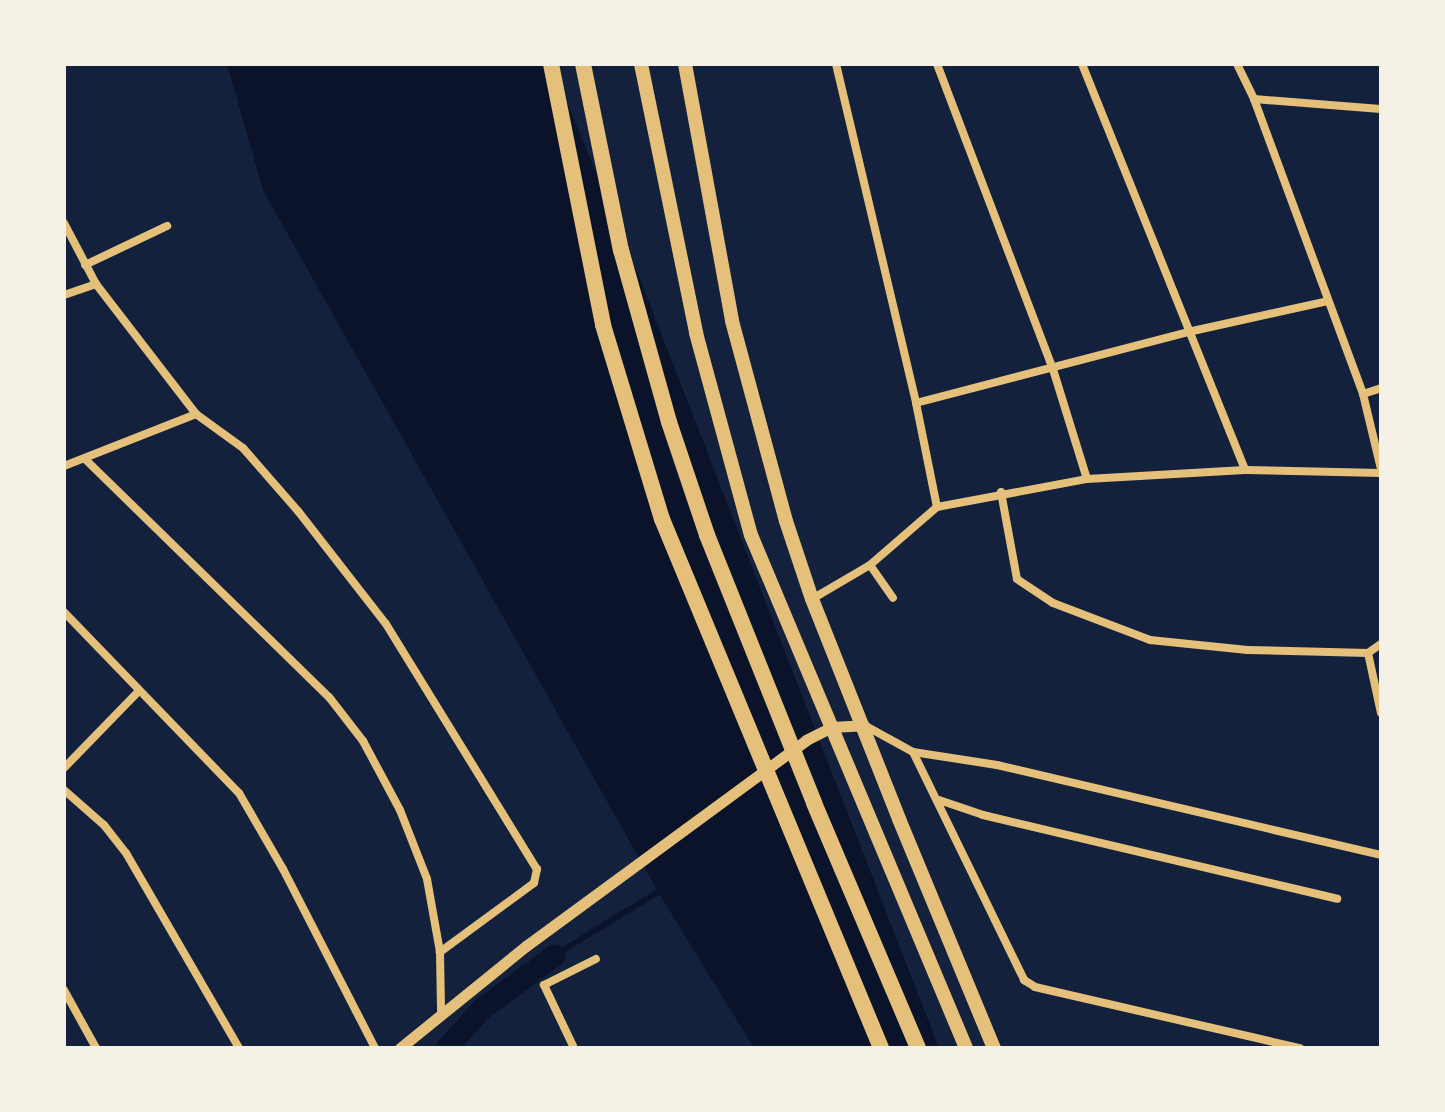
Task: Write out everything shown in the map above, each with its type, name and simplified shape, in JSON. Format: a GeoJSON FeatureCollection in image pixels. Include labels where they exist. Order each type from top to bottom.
{"type":"FeatureCollection","features":[{"type":"Feature","properties":{"kind":"highway"},"geometry":{"type":"LineString","coordinates":[[551,64],[603,325],[662,519],[881,1048]]}},
{"type":"Feature","properties":{"kind":"highway"},"geometry":{"type":"LineString","coordinates":[[583,64],[621,250],[669,422],[707,535],[814,803],[918,1048]]}},
{"type":"Feature","properties":{"kind":"main road"},"geometry":{"type":"LineString","coordinates":[[641,64],[696,333],[751,535],[966,1048]]}},
{"type":"Feature","properties":{"kind":"main road"},"geometry":{"type":"LineString","coordinates":[[685,64],[732,321],[782,508],[812,599],[994,1048]]}},
{"type":"Feature","properties":{"kind":"street"},"geometry":{"type":"LineString","coordinates":[[836,64],[916,403],[937,507]]}},
{"type":"Feature","properties":{"kind":"street"},"geometry":{"type":"LineString","coordinates":[[937,64],[1052,366],[1087,479]]}},
{"type":"Feature","properties":{"kind":"street"},"geometry":{"type":"LineString","coordinates":[[1082,64],[1245,470]]}},
{"type":"Feature","properties":{"kind":"street"},"geometry":{"type":"LineString","coordinates":[[812,599],[870,565],[937,507],[1001,492],[1087,479],[1245,470],[1381,471],[1363,394],[1254,99],[1237,64]]}},
{"type":"Feature","properties":{"kind":"street"},"geometry":{"type":"LineString","coordinates":[[1254,99],[1381,109]]}},
{"type":"Feature","properties":{"kind":"street"},"geometry":{"type":"LineString","coordinates":[[64,223],[96,284],[196,414],[243,448],[298,511],[386,624],[537,869],[534,883],[440,952]]}},
{"type":"Feature","properties":{"kind":"street"},"geometry":{"type":"LineString","coordinates":[[85,265],[167,226]]}},
{"type":"Feature","properties":{"kind":"street"},"geometry":{"type":"LineString","coordinates":[[64,295],[96,284]]}},
{"type":"Feature","properties":{"kind":"street"},"geometry":{"type":"LineString","coordinates":[[916,403],[1188,332],[1328,301]]}},
{"type":"Feature","properties":{"kind":"street"},"geometry":{"type":"LineString","coordinates":[[1363,394],[1381,388]]}},
{"type":"Feature","properties":{"kind":"street"},"geometry":{"type":"LineString","coordinates":[[64,466],[86,460],[196,414]]}},
{"type":"Feature","properties":{"kind":"street"},"geometry":{"type":"LineString","coordinates":[[86,460],[308,675],[363,741],[400,810],[427,879],[440,952],[441,1012]]}},
{"type":"Feature","properties":{"kind":"street"},"geometry":{"type":"LineString","coordinates":[[1001,492],[1017,579],[1031,592],[1053,603],[1150,640],[1247,650],[1368,653],[1381,644]]}},
{"type":"Feature","properties":{"kind":"street"},"geometry":{"type":"LineString","coordinates":[[870,565],[893,598]]}},
{"type":"Feature","properties":{"kind":"street"},"geometry":{"type":"LineString","coordinates":[[64,612],[239,793],[283,869],[375,1048]]}},
{"type":"Feature","properties":{"kind":"street"},"geometry":{"type":"LineString","coordinates":[[1368,653],[1381,713]]}},
{"type":"Feature","properties":{"kind":"street"},"geometry":{"type":"LineString","coordinates":[[64,768],[139,691]]}},
{"type":"Feature","properties":{"kind":"street"},"geometry":{"type":"LineString","coordinates":[[400,1048],[413,1043],[441,1012],[526,946],[806,740],[831,727],[864,725],[913,752],[997,765],[1380,855]]}},
{"type":"Feature","properties":{"kind":"street"},"geometry":{"type":"LineString","coordinates":[[913,752],[1024,980],[1035,987],[1300,1048]]}},
{"type":"Feature","properties":{"kind":"street"},"geometry":{"type":"LineString","coordinates":[[64,790],[104,825],[126,853],[239,1048]]}},
{"type":"Feature","properties":{"kind":"street"},"geometry":{"type":"LineString","coordinates":[[939,800],[983,815],[1337,899]]}},
{"type":"Feature","properties":{"kind":"street"},"geometry":{"type":"LineString","coordinates":[[574,1048],[544,985],[596,959]]}},
{"type":"Feature","properties":{"kind":"street"},"geometry":{"type":"LineString","coordinates":[[64,990],[96,1048]]}},
{"type":"Feature","properties":{"kind":"water"},"geometry":{"type":"Polygon","coordinates":[[[227,64],[551,64],[640,279],[939,1048],[754,1048],[658,892],[263,190],[227,64]]]}},
{"type":"Feature","properties":{"kind":"waterway"},"geometry":{"type":"LineString","coordinates":[[555,955],[658,892]]}},
{"type":"Feature","properties":{"kind":"waterway"},"geometry":{"type":"LineString","coordinates":[[538,968],[555,955]]}},
{"type":"Feature","properties":{"kind":"waterway"},"geometry":{"type":"LineString","coordinates":[[447,1048],[483,1008],[531,973]]}}]}
